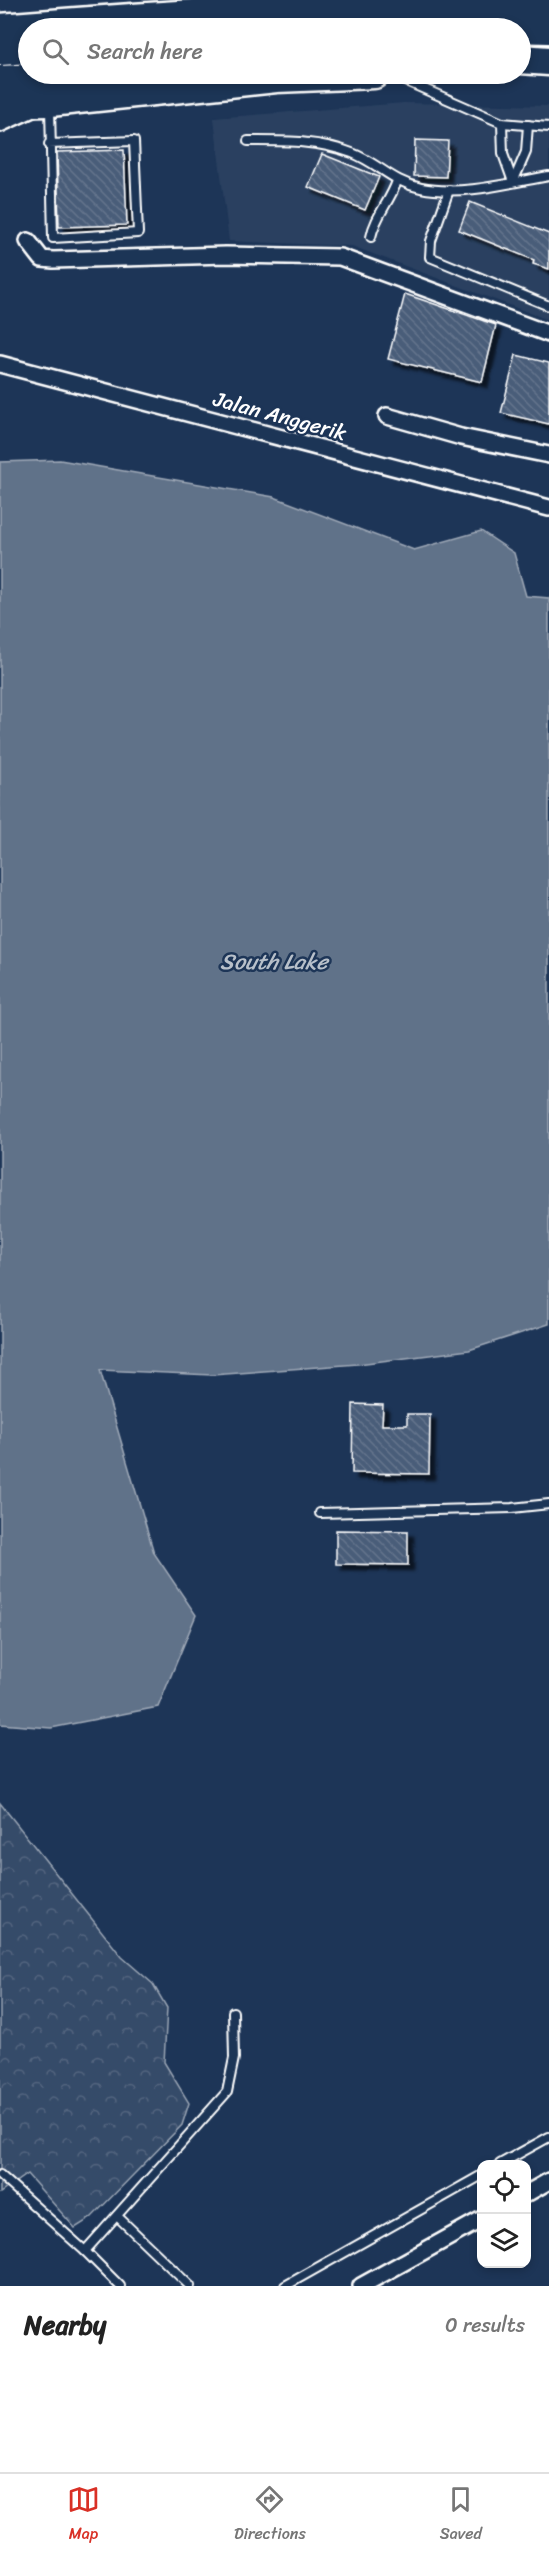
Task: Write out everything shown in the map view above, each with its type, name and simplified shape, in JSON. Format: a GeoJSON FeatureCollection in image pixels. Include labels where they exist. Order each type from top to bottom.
{"type":"FeatureCollection","features":[{"type":"Feature","properties":{"kind":"highway"},"geometry":{"type":"LineString","coordinates":[[147,18],[219,11],[424,2],[494,3],[549,9]]}},
{"type":"Feature","properties":{"kind":"highway"},"geometry":{"type":"LineString","coordinates":[[531,29],[549,29]]}},
{"type":"Feature","properties":{"kind":"highway"},"geometry":{"type":"LineString","coordinates":[[0,51],[12,31]]}},
{"type":"Feature","properties":{"kind":"highway"},"geometry":{"type":"LineString","coordinates":[[531,60],[549,62]]}},
{"type":"Feature","properties":{"kind":"highway"},"geometry":{"type":"LineString","coordinates":[[531,73],[549,74]]}},
{"type":"Feature","properties":{"kind":"highway"},"geometry":{"type":"LineString","coordinates":[[0,80],[18,79]]}},
{"type":"Feature","properties":{"kind":"highway"},"geometry":{"type":"LineString","coordinates":[[0,103],[50,102],[220,84]]}},
{"type":"Feature","properties":{"kind":"street"},"geometry":{"type":"LineString","coordinates":[[0,124],[50,102]]}},
{"type":"Feature","properties":{"kind":"street"},"geometry":{"type":"LineString","coordinates":[[28,241],[42,259],[53,260],[226,255],[340,257],[549,334]]}},
{"type":"Feature","properties":{"kind":"street","name":"Jalan Anggerik"},"geometry":{"type":"LineString","coordinates":[[0,364],[549,508]]}},
{"type":"Feature","properties":{"kind":"street"},"geometry":{"type":"LineString","coordinates":[[387,416],[461,437],[549,455]]}},
{"type":"Feature","properties":{"kind":"street"},"geometry":{"type":"LineString","coordinates":[[531,2191],[549,2181]]}},
{"type":"Feature","properties":{"kind":"street"},"geometry":{"type":"LineString","coordinates":[[361,2286],[477,2222]]}},
{"type":"Feature","properties":{"kind":"lane"},"geometry":{"type":"LineString","coordinates":[[413,84],[502,123],[549,127]]}},
{"type":"Feature","properties":{"kind":"lane"},"geometry":{"type":"LineString","coordinates":[[49,144],[134,141],[138,233],[53,238],[49,144],[50,102]]}},
{"type":"Feature","properties":{"kind":"lane"},"geometry":{"type":"LineString","coordinates":[[502,123],[503,154],[513,182]]}},
{"type":"Feature","properties":{"kind":"lane"},"geometry":{"type":"LineString","coordinates":[[513,182],[526,153],[528,125]]}},
{"type":"Feature","properties":{"kind":"lane"},"geometry":{"type":"LineString","coordinates":[[248,141],[309,141],[353,154],[397,181],[422,188],[449,190],[549,176]]}},
{"type":"Feature","properties":{"kind":"lane"},"geometry":{"type":"LineString","coordinates":[[371,237],[377,216],[390,200],[397,181]]}},
{"type":"Feature","properties":{"kind":"lane"},"geometry":{"type":"LineString","coordinates":[[449,190],[431,241],[430,257],[549,306]]}},
{"type":"Feature","properties":{"kind":"lane"},"geometry":{"type":"LineString","coordinates":[[320,1513],[512,1508],[549,1504]]}},
{"type":"Feature","properties":{"kind":"lane"},"geometry":{"type":"LineString","coordinates":[[85,2251],[227,2092],[234,2058],[233,2012]]}},
{"type":"Feature","properties":{"kind":"lane"},"geometry":{"type":"LineString","coordinates":[[507,2160],[549,2137]]}},
{"type":"Feature","properties":{"kind":"lane"},"geometry":{"type":"LineString","coordinates":[[0,2175],[85,2251],[120,2286]]}},
{"type":"Feature","properties":{"kind":"lane"},"geometry":{"type":"LineString","coordinates":[[285,2286],[477,2178]]}},
{"type":"Feature","properties":{"kind":"lane"},"geometry":{"type":"LineString","coordinates":[[117,2216],[190,2286]]}},
{"type":"Feature","properties":{"kind":"shaded area"},"geometry":{"type":"Polygon","coordinates":[[[404,103],[549,106],[549,320],[352,246],[229,241],[214,118],[404,103]]]}},
{"type":"Feature","properties":{"kind":"green space"},"geometry":{"type":"Polygon","coordinates":[[[0,1803],[122,1957],[153,1984],[167,2008],[164,2062],[189,2103],[182,2125],[91,2218],[75,2228],[27,2174],[0,2193],[0,1803]]]}},
{"type":"Feature","properties":{"kind":"water","name":"South Lake"},"geometry":{"type":"Polygon","coordinates":[[[60,460],[274,497],[414,550],[481,531],[514,553],[526,596],[549,598],[549,1324],[469,1350],[358,1364],[212,1375],[100,1370],[154,1553],[196,1615],[158,1707],[51,1728],[0,1724],[0,462],[60,460]]]}},
{"type":"Feature","properties":{"kind":"building"},"geometry":{"type":"Polygon","coordinates":[[[415,140],[448,141],[446,177],[414,176],[415,140]]]}},
{"type":"Feature","properties":{"kind":"building"},"geometry":{"type":"Polygon","coordinates":[[[124,150],[127,225],[59,227],[57,152],[124,150]]]}},
{"type":"Feature","properties":{"kind":"building"},"geometry":{"type":"Polygon","coordinates":[[[322,154],[379,177],[365,210],[308,187],[322,154]]]}},
{"type":"Feature","properties":{"kind":"building"},"geometry":{"type":"Polygon","coordinates":[[[470,202],[549,234],[549,269],[533,264],[534,260],[459,230],[470,202]]]}},
{"type":"Feature","properties":{"kind":"building"},"geometry":{"type":"Polygon","coordinates":[[[405,294],[496,325],[482,382],[388,359],[405,294]]]}},
{"type":"Feature","properties":{"kind":"building"},"geometry":{"type":"Polygon","coordinates":[[[516,355],[549,363],[549,424],[501,413],[516,355]]]}},
{"type":"Feature","properties":{"kind":"building"},"geometry":{"type":"Polygon","coordinates":[[[353,1404],[383,1405],[382,1425],[407,1425],[407,1414],[430,1414],[429,1474],[352,1473],[353,1404]]]}},
{"type":"Feature","properties":{"kind":"building"},"geometry":{"type":"Polygon","coordinates":[[[336,1530],[408,1531],[408,1565],[336,1564],[336,1530]]]}}]}
